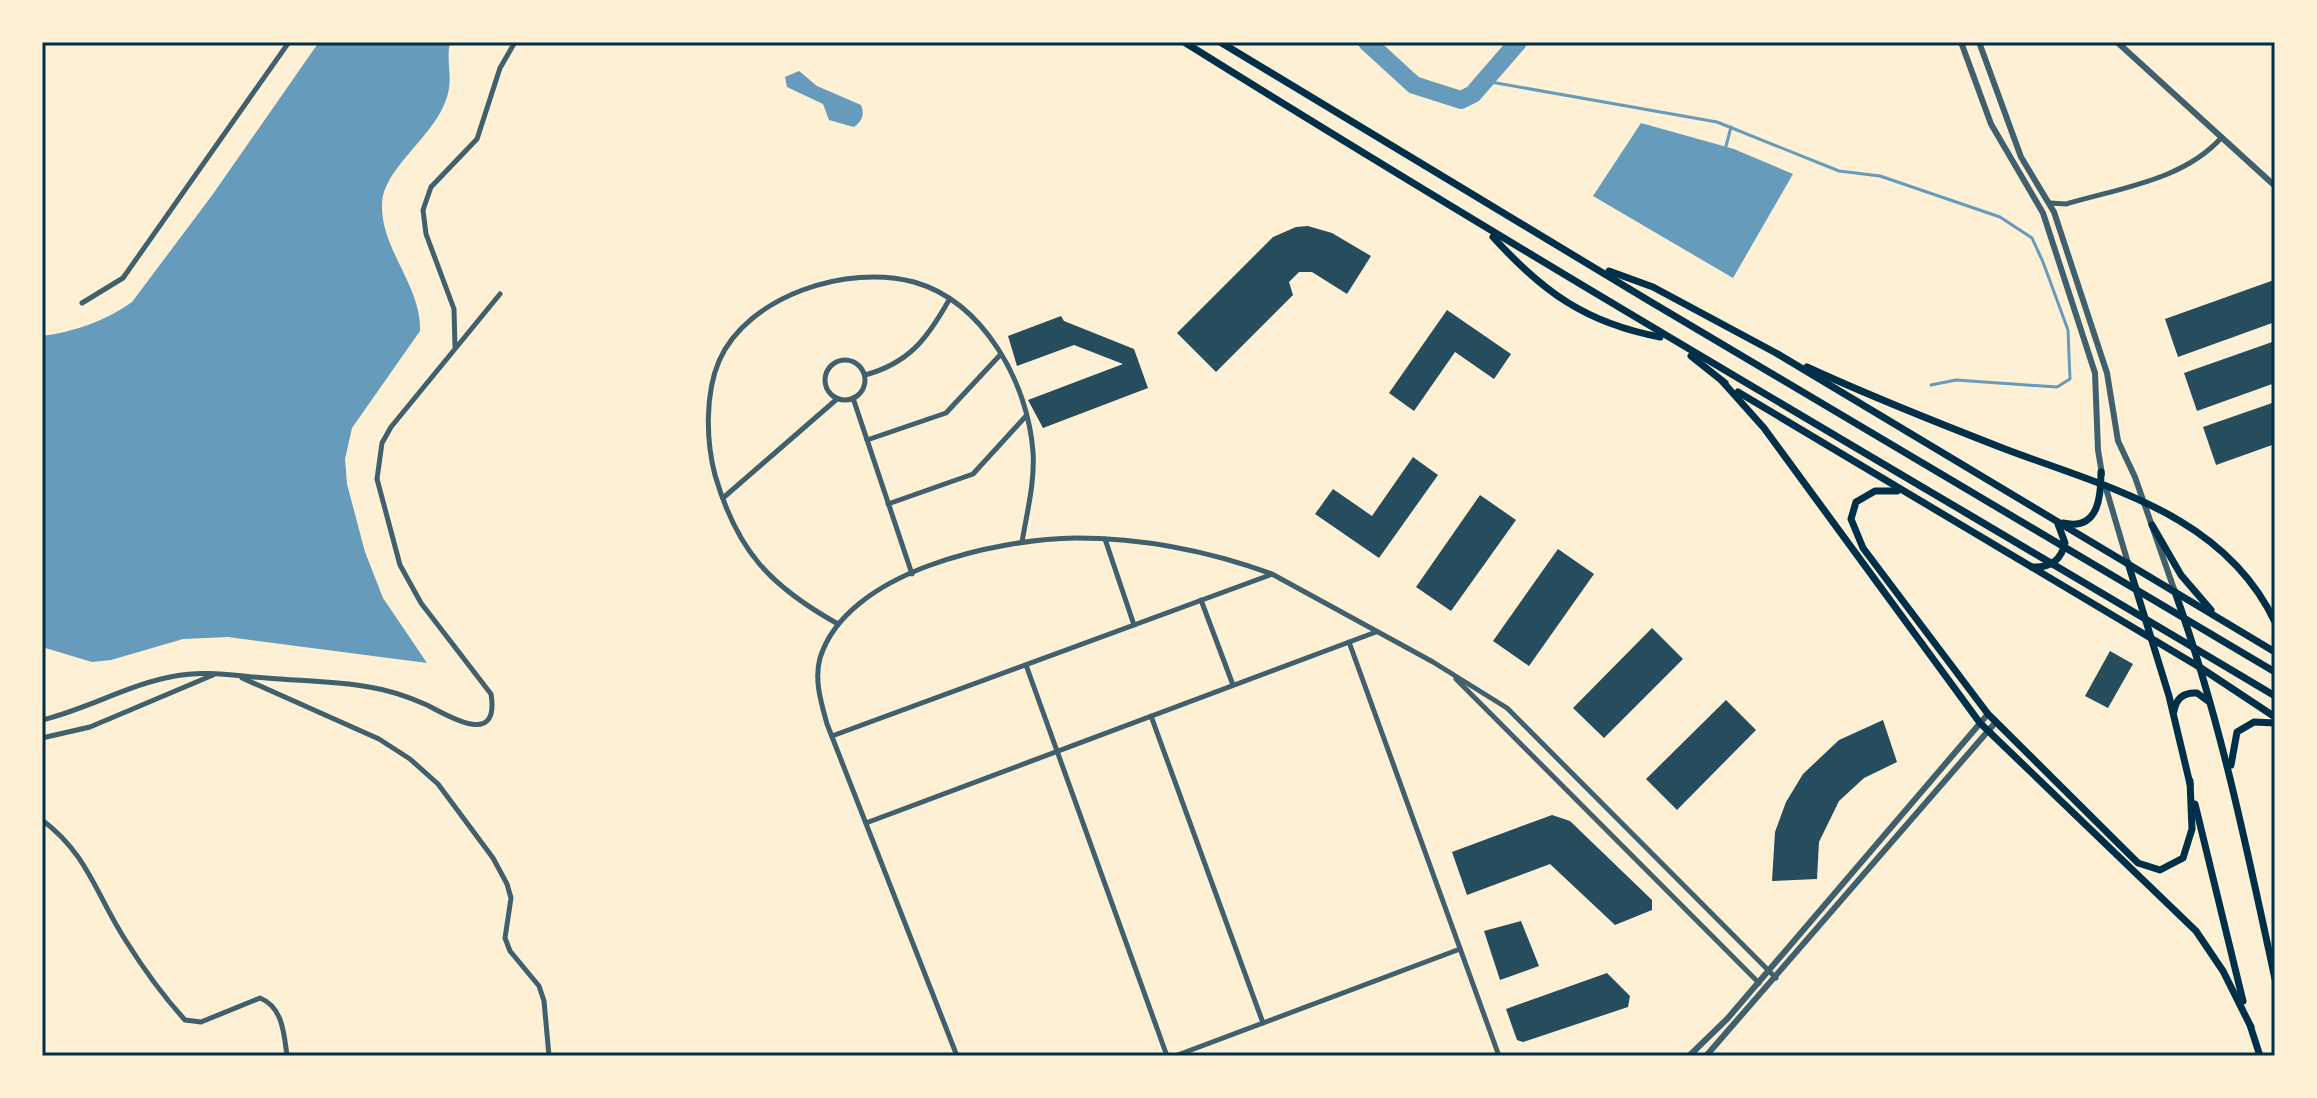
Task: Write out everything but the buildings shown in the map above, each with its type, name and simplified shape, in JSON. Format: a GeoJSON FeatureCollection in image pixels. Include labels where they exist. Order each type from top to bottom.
{"type":"FeatureCollection","features":[{"type":"Feature","properties":{"kind":"main road"},"geometry":{"type":"LineString","coordinates":[[1184,42],[1670,340],[2275,696]]}},
{"type":"Feature","properties":{"kind":"main road"},"geometry":{"type":"LineString","coordinates":[[1220,42],[2275,672]]}},
{"type":"Feature","properties":{"kind":"main road"},"geometry":{"type":"LineString","coordinates":[[1487,229],[1529,277],[1549,290],[1615,327],[1670,340],[1769,414],[2201,668],[2275,720]]}},
{"type":"Feature","properties":{"kind":"main road"},"geometry":{"type":"LineString","coordinates":[[1596,266],[1653,287],[1776,353],[2275,652]]}},
{"type":"Feature","properties":{"kind":"main road"},"geometry":{"type":"LineString","coordinates":[[1776,353],[1887,404],[2150,503],[2199,531],[2242,570],[2275,622]]}},
{"type":"Feature","properties":{"kind":"main road"},"geometry":{"type":"LineString","coordinates":[[1722,381],[1764,428],[1980,723],[2196,931],[2223,971],[2251,1027]]}},
{"type":"Feature","properties":{"kind":"main road"},"geometry":{"type":"LineString","coordinates":[[2054,519],[2075,525],[2092,516],[2101,498],[2101,472]]}},
{"type":"Feature","properties":{"kind":"main road"},"geometry":{"type":"LineString","coordinates":[[1901,492],[1886,490],[1864,495],[1852,509],[1853,529],[1863,548],[1995,723],[2145,867],[2169,868],[2188,850],[2192,829],[2190,781]]}},
{"type":"Feature","properties":{"kind":"main road"},"geometry":{"type":"LineString","coordinates":[[2026,566],[2052,564],[2063,552],[2064,534],[2054,519]]}},
{"type":"Feature","properties":{"kind":"main road"},"geometry":{"type":"LineString","coordinates":[[2152,525],[2181,575],[2218,617]]}},
{"type":"Feature","properties":{"kind":"main road"},"geometry":{"type":"LineString","coordinates":[[2128,563],[2174,715],[2232,964],[2260,1056]]}},
{"type":"Feature","properties":{"kind":"main road"},"geometry":{"type":"LineString","coordinates":[[2175,592],[2201,668],[2230,776],[2275,979]]}},
{"type":"Feature","properties":{"kind":"main road"},"geometry":{"type":"LineString","coordinates":[[2174,715],[2176,702],[2191,693],[2203,696],[2211,707]]}},
{"type":"Feature","properties":{"kind":"main road"},"geometry":{"type":"LineString","coordinates":[[2230,776],[2233,741],[2237,732],[2254,722],[2275,720]]}},
{"type":"Feature","properties":{"kind":"street"},"geometry":{"type":"LineString","coordinates":[[82,303],[123,278],[289,42]]}},
{"type":"Feature","properties":{"kind":"street"},"geometry":{"type":"LineString","coordinates":[[455,348],[451,296],[426,234],[423,210],[431,187],[477,139],[500,68],[515,42]]}},
{"type":"Feature","properties":{"kind":"street"},"geometry":{"type":"LineString","coordinates":[[1961,42],[1979,96],[2011,161],[2043,213],[2095,373],[2101,472],[2128,563]]}},
{"type":"Feature","properties":{"kind":"street"},"geometry":{"type":"LineString","coordinates":[[1979,42],[2021,157],[2050,203],[2107,373],[2118,441],[2175,592]]}},
{"type":"Feature","properties":{"kind":"street"},"geometry":{"type":"LineString","coordinates":[[2117,42],[2275,186]]}},
{"type":"Feature","properties":{"kind":"street"},"geometry":{"type":"LineString","coordinates":[[2050,203],[2066,204],[2183,169],[2208,153],[2222,137]]}},
{"type":"Feature","properties":{"kind":"street"},"geometry":{"type":"LineString","coordinates":[[2011,161],[2018,163],[2021,157]]}},
{"type":"Feature","properties":{"kind":"street"},"geometry":{"type":"LineString","coordinates":[[838,624],[792,597],[767,576],[747,551],[723,498],[710,451],[711,393],[719,361],[737,334],[750,322],[765,310],[804,291],[863,278],[915,283],[949,300],[977,321],[1001,354],[1026,416],[1033,464],[1022,542]]}},
{"type":"Feature","properties":{"kind":"street"},"geometry":{"type":"LineString","coordinates":[[42,720],[177,675],[217,674],[371,687],[427,705],[469,726],[485,719],[492,703],[486,687],[406,578],[377,479],[377,460],[391,427],[500,294]]}},
{"type":"Feature","properties":{"kind":"street"},"geometry":{"type":"LineString","coordinates":[[865,375],[897,364],[918,348],[949,300]]}},
{"type":"Feature","properties":{"kind":"street"},"geometry":{"type":"LineString","coordinates":[[867,440],[946,413],[1001,354]]}},
{"type":"Feature","properties":{"kind":"street"},"geometry":{"type":"LineString","coordinates":[[723,498],[837,399],[853,398],[864,387],[865,375],[851,360],[833,363],[827,370],[825,386],[837,399]]}},
{"type":"Feature","properties":{"kind":"street"},"geometry":{"type":"LineString","coordinates":[[853,398],[912,574]]}},
{"type":"Feature","properties":{"kind":"street"},"geometry":{"type":"LineString","coordinates":[[888,504],[973,474],[1026,416]]}},
{"type":"Feature","properties":{"kind":"street"},"geometry":{"type":"LineString","coordinates":[[1105,539],[1134,625]]}},
{"type":"Feature","properties":{"kind":"street"},"geometry":{"type":"LineString","coordinates":[[957,1056],[832,736],[821,702],[820,659],[838,624],[866,597],[912,574],[976,552],[1022,542],[1105,539],[1190,550],[1272,574],[1450,673],[1507,708],[1777,978]]}},
{"type":"Feature","properties":{"kind":"street"},"geometry":{"type":"LineString","coordinates":[[832,736],[1272,574]]}},
{"type":"Feature","properties":{"kind":"street"},"geometry":{"type":"LineString","coordinates":[[1201,600],[1233,685]]}},
{"type":"Feature","properties":{"kind":"street"},"geometry":{"type":"LineString","coordinates":[[866,823],[1376,631]]}},
{"type":"Feature","properties":{"kind":"street"},"geometry":{"type":"LineString","coordinates":[[1349,642],[1499,1056]]}},
{"type":"Feature","properties":{"kind":"street"},"geometry":{"type":"LineString","coordinates":[[1026,665],[1167,1056]]}},
{"type":"Feature","properties":{"kind":"street"},"geometry":{"type":"LineString","coordinates":[[1450,673],[1767,991]]}},
{"type":"Feature","properties":{"kind":"street"},"geometry":{"type":"LineString","coordinates":[[42,738],[90,727],[217,674]]}},
{"type":"Feature","properties":{"kind":"street"},"geometry":{"type":"LineString","coordinates":[[238,676],[379,739],[410,759],[438,784],[493,858],[507,884],[511,898],[505,938],[510,951],[539,986],[544,1001],[549,1056]]}},
{"type":"Feature","properties":{"kind":"street"},"geometry":{"type":"LineString","coordinates":[[1689,1056],[1759,982],[1988,714]]}},
{"type":"Feature","properties":{"kind":"street"},"geometry":{"type":"LineString","coordinates":[[1151,716],[1263,1023]]}},
{"type":"Feature","properties":{"kind":"street"},"geometry":{"type":"LineString","coordinates":[[1706,1056],[1767,991],[1995,723]]}},
{"type":"Feature","properties":{"kind":"street"},"geometry":{"type":"LineString","coordinates":[[42,820],[77,852],[125,940],[185,1020],[201,1022],[260,998],[272,1003],[279,1013],[287,1056]]}},
{"type":"Feature","properties":{"kind":"street"},"geometry":{"type":"LineString","coordinates":[[1175,1056],[1460,949]]}},
{"type":"Feature","properties":{"kind":"water"},"geometry":{"type":"Polygon","coordinates":[[[319,42],[450,42],[450,81],[443,107],[390,179],[382,203],[387,236],[415,298],[420,331],[352,428],[345,459],[347,484],[365,552],[383,598],[427,663],[228,637],[183,639],[111,660],[92,662],[42,647],[42,336],[89,325],[132,302],[213,194],[319,42]]]}},
{"type":"Feature","properties":{"kind":"water"},"geometry":{"type":"Polygon","coordinates":[[[799,71],[817,86],[861,105],[863,115],[859,122],[854,127],[829,120],[823,104],[787,87],[785,77],[799,71]]]}},
{"type":"Feature","properties":{"kind":"water"},"geometry":{"type":"Polygon","coordinates":[[[1641,123],[1734,149],[1793,174],[1733,278],[1593,196],[1641,123]]]}},
{"type":"Feature","properties":{"kind":"waterway"},"geometry":{"type":"LineString","coordinates":[[1367,42],[1414,85],[1461,100],[1473,94],[1518,42]]}},
{"type":"Feature","properties":{"kind":"waterway"},"geometry":{"type":"LineString","coordinates":[[1485,81],[1717,122],[1839,171],[1880,176],[2000,217],[2032,238],[2068,330],[2070,379],[2057,387],[1956,380],[1931,385]]}},
{"type":"Feature","properties":{"kind":"waterway"},"geometry":{"type":"LineString","coordinates":[[1726,146],[1731,127]]}}]}
